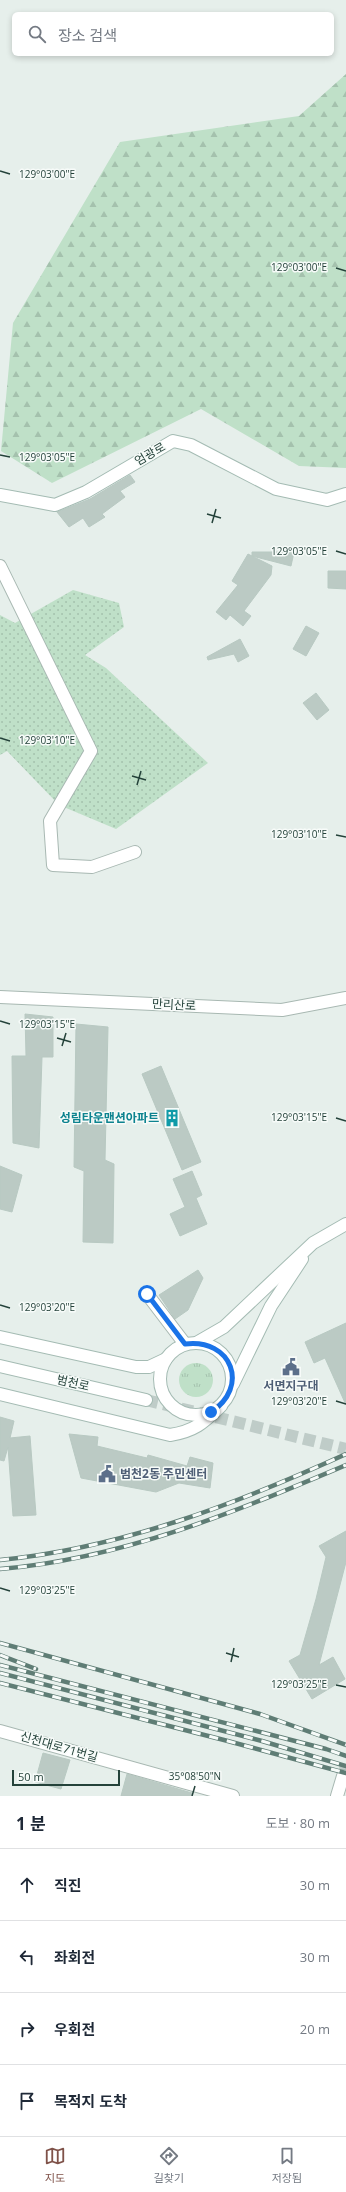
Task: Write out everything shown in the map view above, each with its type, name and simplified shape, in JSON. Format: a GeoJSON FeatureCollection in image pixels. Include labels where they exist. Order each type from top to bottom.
{"type":"FeatureCollection","features":[{"type":"Feature","properties":{"kind":"main road","name":"엄광로"},"geometry":{"type":"LineString","coordinates":[[0,494],[55,505],[86,492],[172,441],[191,444],[276,489],[327,500],[346,494]]}},
{"type":"Feature","properties":{"kind":"main road"},"geometry":{"type":"LineString","coordinates":[[0,566],[91,751],[50,822],[53,865],[92,867],[135,852]]}},
{"type":"Feature","properties":{"kind":"main road","name":"만리산로"},"geometry":{"type":"LineString","coordinates":[[0,997],[282,1010],[346,998]]}},
{"type":"Feature","properties":{"kind":"main road"},"geometry":{"type":"LineString","coordinates":[[220,1406],[211,1412],[200,1415],[188,1414],[177,1410],[169,1403],[162,1393],[160,1381],[161,1370],[166,1359],[174,1350],[185,1344],[198,1342],[224,1327],[313,1243],[346,1224]]}},
{"type":"Feature","properties":{"kind":"main road"},"geometry":{"type":"LineString","coordinates":[[0,1394],[170,1435],[187,1432],[203,1424],[228,1397],[271,1306],[313,1243]]}},
{"type":"Feature","properties":{"kind":"main road"},"geometry":{"type":"LineString","coordinates":[[147,1294],[185,1344]]}},
{"type":"Feature","properties":{"kind":"main road"},"geometry":{"type":"LineString","coordinates":[[0,1337],[136,1367],[149,1367],[166,1359]]}},
{"type":"Feature","properties":{"kind":"main road"},"geometry":{"type":"LineString","coordinates":[[198,1342],[210,1345],[220,1352],[228,1361],[232,1373],[232,1386]]}},
{"type":"Feature","properties":{"kind":"main road","name":"범천로"},"geometry":{"type":"LineString","coordinates":[[0,1366],[146,1400]]}},
{"type":"Feature","properties":{"kind":"main road","name":"신천대로71번길"},"geometry":{"type":"LineString","coordinates":[[0,1731],[213,1793],[233,1796]]}},
{"type":"Feature","properties":{"kind":"main road"},"geometry":{"type":"LineString","coordinates":[[338,1796],[343,1776]]}},
{"type":"Feature","properties":{"kind":"green space"},"geometry":{"type":"Polygon","coordinates":[[[346,74],[346,468],[299,466],[201,409],[52,483],[1,451],[13,323],[120,142],[299,116],[346,74]]]}},
{"type":"Feature","properties":{"kind":"green space"},"geometry":{"type":"Polygon","coordinates":[[[73,590],[119,603],[124,627],[85,655],[106,668],[208,763],[116,829],[59,805],[7,751],[0,755],[0,615],[15,623],[73,590]]]}},
{"type":"Feature","properties":{"kind":"green space"},"geometry":{"type":"Polygon","coordinates":[[[193,1363],[199,1363],[203,1364],[210,1370],[213,1380],[212,1387],[206,1394],[199,1397],[193,1397],[189,1396],[182,1390],[179,1383],[179,1377],[180,1373],[186,1366],[193,1363]]]}},
{"type":"Feature","properties":{"kind":"building"},"geometry":{"type":"Polygon","coordinates":[[[130,475],[135,482],[120,491],[125,497],[102,514],[105,517],[89,527],[83,518],[69,527],[57,512],[90,499],[130,475]]]}},
{"type":"Feature","properties":{"kind":"building"},"geometry":{"type":"Polygon","coordinates":[[[252,552],[294,552],[291,566],[252,556],[252,552]]]}},
{"type":"Feature","properties":{"kind":"building"},"geometry":{"type":"Polygon","coordinates":[[[248,554],[272,566],[271,575],[244,611],[251,616],[243,626],[230,615],[226,620],[216,612],[238,585],[232,581],[248,554]]]}},
{"type":"Feature","properties":{"kind":"building"},"geometry":{"type":"Polygon","coordinates":[[[328,571],[346,571],[346,589],[328,588],[328,571]]]}},
{"type":"Feature","properties":{"kind":"building"},"geometry":{"type":"Polygon","coordinates":[[[306,626],[319,633],[306,656],[293,649],[306,626]]]}},
{"type":"Feature","properties":{"kind":"building"},"geometry":{"type":"Polygon","coordinates":[[[240,639],[249,656],[238,662],[234,654],[208,660],[207,657],[240,639]]]}},
{"type":"Feature","properties":{"kind":"building"},"geometry":{"type":"Polygon","coordinates":[[[316,693],[329,710],[317,720],[303,703],[316,693]]]}},
{"type":"Feature","properties":{"kind":"building"},"geometry":{"type":"Polygon","coordinates":[[[25,1014],[53,1017],[53,1057],[42,1057],[39,1148],[13,1143],[12,1056],[26,1056],[25,1014]]]}},
{"type":"Feature","properties":{"kind":"building"},"geometry":{"type":"Polygon","coordinates":[[[76,1024],[108,1027],[105,1160],[114,1164],[113,1243],[83,1242],[84,1171],[74,1167],[76,1024]]]}},
{"type":"Feature","properties":{"kind":"building","name":"성림타운맨션아파트"},"geometry":{"type":"Polygon","coordinates":[[[161,1066],[201,1162],[182,1170],[142,1074],[161,1066]]]}},
{"type":"Feature","properties":{"kind":"building"},"geometry":{"type":"Polygon","coordinates":[[[0,1166],[22,1175],[12,1212],[0,1209],[0,1166]]]}},
{"type":"Feature","properties":{"kind":"building"},"geometry":{"type":"Polygon","coordinates":[[[192,1171],[202,1195],[196,1198],[207,1224],[180,1236],[170,1214],[185,1207],[173,1179],[192,1171]]]}},
{"type":"Feature","properties":{"kind":"building"},"geometry":{"type":"Polygon","coordinates":[[[198,1270],[203,1278],[188,1310],[175,1319],[159,1295],[198,1270]]]}},
{"type":"Feature","properties":{"kind":"building"},"geometry":{"type":"Polygon","coordinates":[[[346,1323],[346,1405],[325,1358],[314,1363],[305,1342],[346,1323]]]}},
{"type":"Feature","properties":{"kind":"building"},"geometry":{"type":"Polygon","coordinates":[[[0,1417],[14,1421],[10,1438],[30,1436],[36,1515],[13,1516],[8,1447],[4,1461],[0,1460],[0,1417]]]}},
{"type":"Feature","properties":{"kind":"building"},"geometry":{"type":"Polygon","coordinates":[[[69,1434],[98,1437],[97,1446],[147,1458],[148,1455],[187,1466],[190,1457],[213,1463],[210,1488],[179,1483],[156,1492],[81,1478],[69,1434]]]}},
{"type":"Feature","properties":{"kind":"building"},"geometry":{"type":"Polygon","coordinates":[[[346,1531],[346,1562],[319,1665],[333,1657],[345,1679],[312,1699],[289,1661],[300,1655],[316,1599],[326,1557],[319,1546],[346,1531]]]}},
{"type":"Feature","properties":{"kind":"building"},"geometry":{"type":"Polygon","coordinates":[[[43,1753],[70,1760],[61,1789],[35,1782],[43,1753]]]}},
{"type":"Feature","properties":{"kind":"building"},"geometry":{"type":"Polygon","coordinates":[[[127,1774],[192,1793],[192,1796],[121,1796],[127,1774]]]}},
{"type":"Feature","properties":{"kind":"tunnel"},"geometry":{"type":"LineString","coordinates":[[146,1400],[346,1449]]}},
{"type":"Feature","properties":{"kind":"tunnel"},"geometry":{"type":"LineString","coordinates":[[343,1776],[346,1766]]}},
{"type":"Feature","properties":{"kind":"railway"},"geometry":{"type":"LineString","coordinates":[[0,1560],[45,1554],[90,1545],[178,1521],[263,1490],[346,1454]]}},
{"type":"Feature","properties":{"kind":"railway"},"geometry":{"type":"LineString","coordinates":[[0,1569],[45,1564],[134,1544],[220,1516],[346,1465]]}},
{"type":"Feature","properties":{"kind":"railway"},"geometry":{"type":"LineString","coordinates":[[0,1643],[260,1714],[346,1745]]}},
{"type":"Feature","properties":{"kind":"railway"},"geometry":{"type":"LineString","coordinates":[[0,1655],[36,1669]]}},
{"type":"Feature","properties":{"kind":"railway"},"geometry":{"type":"LineString","coordinates":[[0,1665],[326,1749],[346,1756]]}},
{"type":"Feature","properties":{"kind":"railway"},"geometry":{"type":"LineString","coordinates":[[0,1673],[262,1741],[346,1766]]}},
{"type":"Feature","properties":{"kind":"railway"},"geometry":{"type":"LineString","coordinates":[[0,1683],[224,1740],[346,1773]]}},
{"type":"Feature","properties":{"kind":"place","name":"성림타운맨션아파트"},"geometry":{"type":"Point","coordinates":[172,1118]}},
{"type":"Feature","properties":{"kind":"place","name":"서면지구대"},"geometry":{"type":"Point","coordinates":[291,1367]}},
{"type":"Feature","properties":{"kind":"place","name":"범천2동 주민센터"},"geometry":{"type":"Point","coordinates":[107,1474]}},
{"type":"Feature","properties":{"kind":"route"},"geometry":{"type":"LineString","coordinates":[[147,1294],[185,1344],[198,1342],[210,1345],[220,1352],[228,1361],[232,1373],[232,1386],[228,1397],[220,1406],[211,1412]]}}]}
